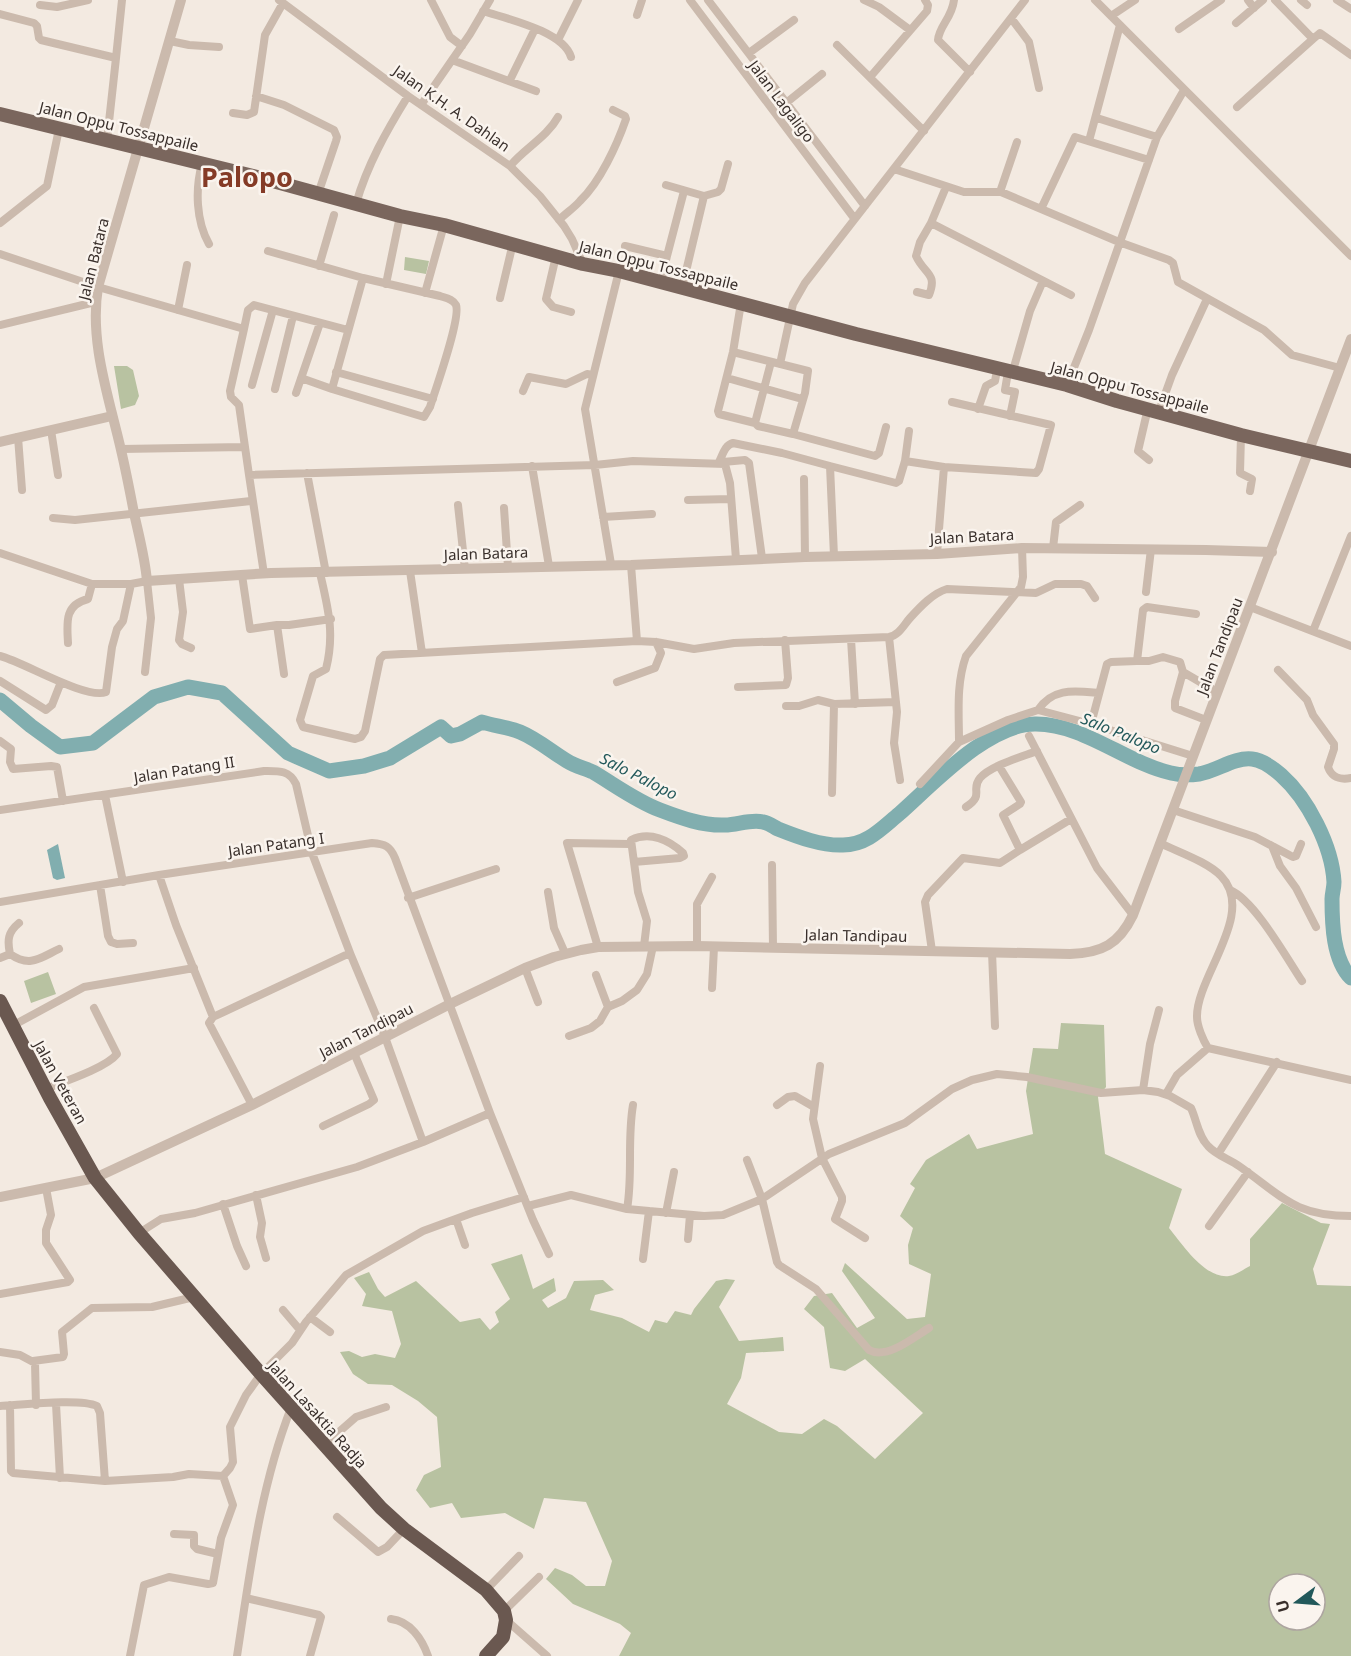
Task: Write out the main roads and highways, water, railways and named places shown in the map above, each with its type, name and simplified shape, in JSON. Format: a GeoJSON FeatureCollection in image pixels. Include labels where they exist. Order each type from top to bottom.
{"type":"FeatureCollection","features":[{"type":"Feature","properties":{"kind":"highway","name":"Jalan Veteran"},"geometry":{"type":"LineString","coordinates":[[0,1001],[45,1089],[95,1178]]}},
{"type":"Feature","properties":{"kind":"highway","name":"Jalan Lasaktia Radja"},"geometry":{"type":"LineString","coordinates":[[95,1178],[194,1297],[381,1508],[404,1529],[486,1590],[505,1615],[503,1637],[486,1656]]}},
{"type":"Feature","properties":{"kind":"main road","name":"Jalan Oppu Tossappaile"},"geometry":{"type":"LineString","coordinates":[[0,114],[400,216],[444,225],[583,264],[619,271],[1006,372],[1067,385],[1241,435],[1351,461]]}},
{"type":"Feature","properties":{"kind":"water"},"geometry":{"type":"Polygon","coordinates":[[[58,844],[65,878],[57,880],[53,878],[47,850],[58,844]]]}},
{"type":"Feature","properties":{"kind":"waterway","name":"Salo Palopo"},"geometry":{"type":"LineString","coordinates":[[0,700],[60,747],[93,743],[154,697],[188,687],[222,693],[288,753],[329,771],[364,766],[390,758],[441,727],[451,736],[460,734],[482,722],[526,735],[567,761],[593,772],[642,802],[676,816],[717,825],[763,822],[802,838],[835,845],[852,844],[874,835],[963,757],[1000,733],[1018,726],[1036,724],[1071,730],[1154,768],[1174,774],[1199,774],[1239,760],[1256,760],[1271,767],[1291,785],[1317,824],[1329,853],[1332,868],[1333,930],[1337,952],[1340,962],[1351,978]]}},
{"type":"Feature","properties":{"kind":"district","name":"Palopo"},"geometry":{"type":"Point","coordinates":[247,176]}}]}
